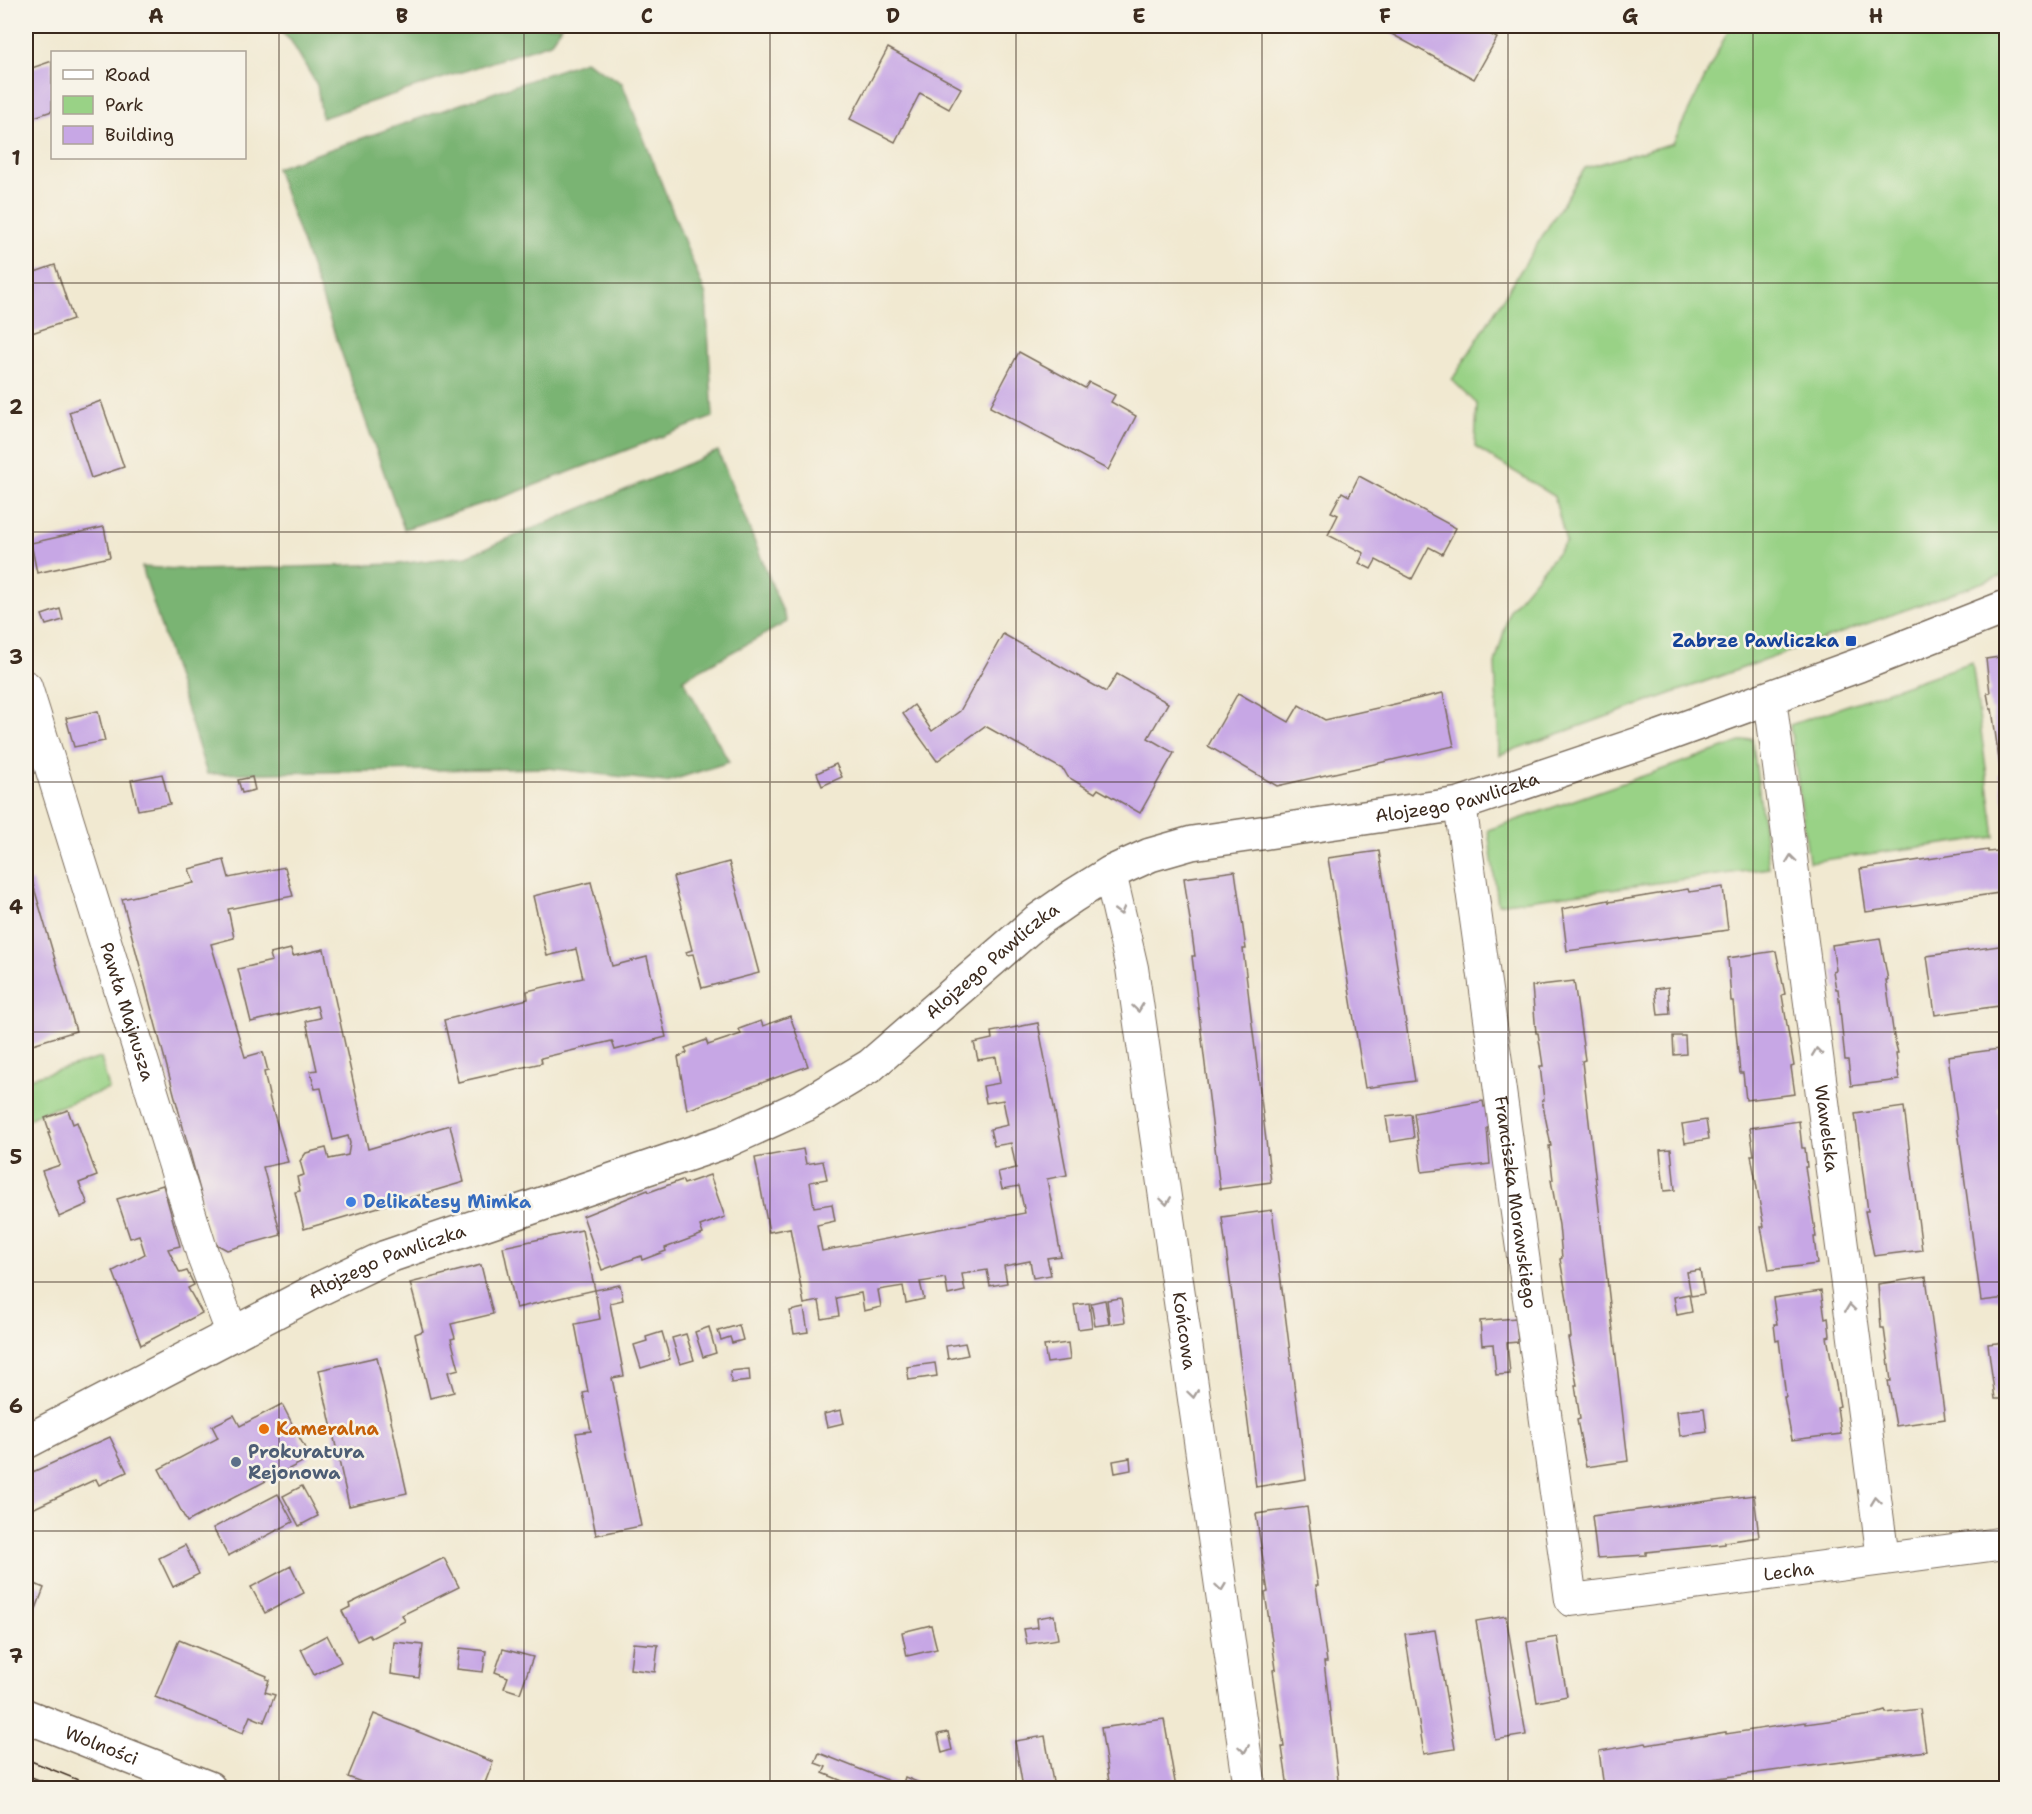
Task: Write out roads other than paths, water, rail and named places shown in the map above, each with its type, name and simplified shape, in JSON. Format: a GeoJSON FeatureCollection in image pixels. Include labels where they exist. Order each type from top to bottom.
{"type":"FeatureCollection","features":[{"type":"Feature","properties":{"kind":"street","name":"Alojzego Pawliczka"},"geometry":{"type":"LineString","coordinates":[[26,1442],[317,1290],[386,1257],[724,1142],[805,1105],[870,1066],[1037,921],[1110,873],[1150,855],[1192,843],[1461,804],[1770,698],[2007,607]]}},
{"type":"Feature","properties":{"kind":"street","name":"Pawła Majnusza"},"geometry":{"type":"LineString","coordinates":[[26,687],[204,1259],[233,1335]]}},
{"type":"Feature","properties":{"kind":"street","name":"Wawelska"},"geometry":{"type":"LineString","coordinates":[[1770,698],[1883,1559]]}},
{"type":"Feature","properties":{"kind":"street","name":"Franciszka Morawskiego"},"geometry":{"type":"LineString","coordinates":[[1461,804],[1571,1600]]}},
{"type":"Feature","properties":{"kind":"street","name":"Końcowa"},"geometry":{"type":"LineString","coordinates":[[1110,873],[1132,968],[1250,1788]]}},
{"type":"Feature","properties":{"kind":"street","name":"Lecha"},"geometry":{"type":"LineString","coordinates":[[1571,1600],[2007,1543]]}},
{"type":"Feature","properties":{"kind":"street","name":"Wolności"},"geometry":{"type":"LineString","coordinates":[[26,1716],[209,1788]]}},
{"type":"Feature","properties":{"kind":"tram line"},"geometry":{"type":"LineString","coordinates":[[26,1759],[98,1788]]}},
{"type":"Feature","properties":{"kind":"tram line"},"geometry":{"type":"LineString","coordinates":[[26,1775],[60,1788]]}},
{"type":"Feature","properties":{"kind":"place","name":"Zabrze Pawliczka"},"geometry":{"type":"Point","coordinates":[1851,641]}},
{"type":"Feature","properties":{"kind":"place","name":"Delikatesy Mimka"},"geometry":{"type":"Point","coordinates":[351,1202]}},
{"type":"Feature","properties":{"kind":"place","name":"Kameralna"},"geometry":{"type":"Point","coordinates":[264,1429]}},
{"type":"Feature","properties":{"kind":"place","name":"Prokuratura Rejonowa"},"geometry":{"type":"Point","coordinates":[236,1462]}}]}
